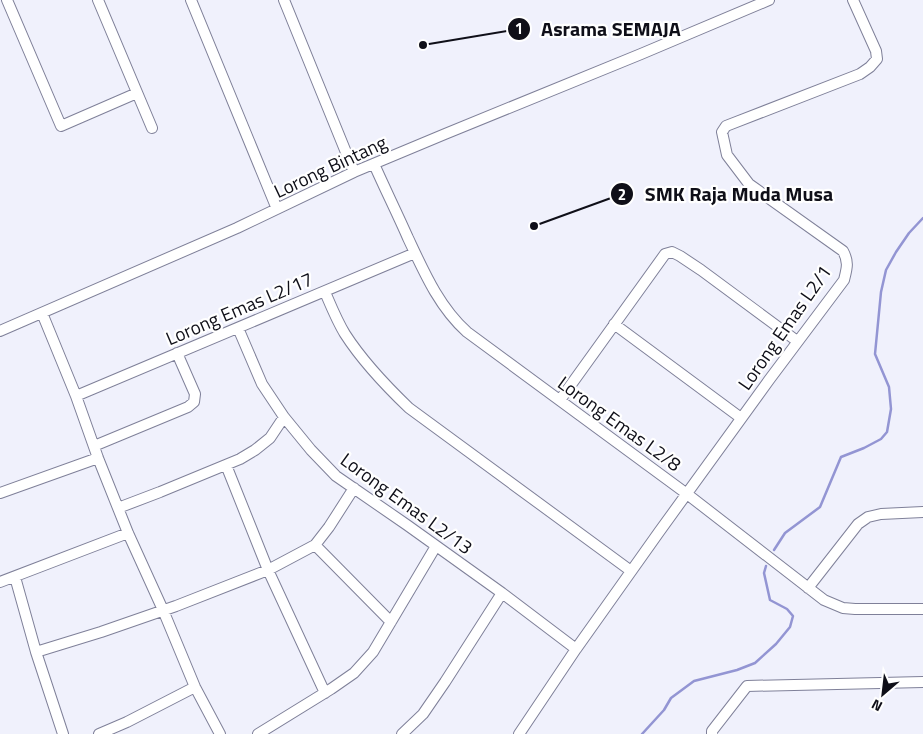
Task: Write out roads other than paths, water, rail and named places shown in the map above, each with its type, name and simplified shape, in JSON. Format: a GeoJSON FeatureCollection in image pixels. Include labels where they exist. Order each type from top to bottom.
{"type":"FeatureCollection","features":[{"type":"Feature","properties":{"kind":"street"},"geometry":{"type":"LineString","coordinates":[[7,0],[61,126],[137,93]]}},
{"type":"Feature","properties":{"kind":"street"},"geometry":{"type":"LineString","coordinates":[[98,0],[152,128]]}},
{"type":"Feature","properties":{"kind":"street"},"geometry":{"type":"LineString","coordinates":[[191,0],[277,209]]}},
{"type":"Feature","properties":{"kind":"street"},"geometry":{"type":"LineString","coordinates":[[284,0],[354,172]]}},
{"type":"Feature","properties":{"kind":"street","name":"Lorong Bintang"},"geometry":{"type":"LineString","coordinates":[[0,331],[237,228],[354,172],[770,0]]}},
{"type":"Feature","properties":{"kind":"street","name":"Lorong Emas L2/1"},"geometry":{"type":"LineString","coordinates":[[520,734],[576,649],[740,418],[844,280],[847,258],[843,251],[749,184],[727,155],[722,132],[726,126],[860,74],[870,67],[877,59],[876,52],[853,0]]}},
{"type":"Feature","properties":{"kind":"street","name":"Lorong Emas L2/8"},"geometry":{"type":"LineString","coordinates":[[374,164],[425,274],[438,297],[452,317],[480,343],[687,494],[824,600],[843,608],[855,610],[923,609]]}},
{"type":"Feature","properties":{"kind":"street"},"geometry":{"type":"LineString","coordinates":[[560,400],[665,254],[672,252],[701,270],[797,341]]}},
{"type":"Feature","properties":{"kind":"street","name":"Lorong Emas L2/17"},"geometry":{"type":"LineString","coordinates":[[76,396],[415,253]]}},
{"type":"Feature","properties":{"kind":"street"},"geometry":{"type":"LineString","coordinates":[[324,292],[344,333],[363,360],[409,408],[632,572]]}},
{"type":"Feature","properties":{"kind":"street"},"geometry":{"type":"LineString","coordinates":[[42,313],[128,533],[195,687],[220,734]]}},
{"type":"Feature","properties":{"kind":"street"},"geometry":{"type":"LineString","coordinates":[[614,324],[740,418]]}},
{"type":"Feature","properties":{"kind":"street","name":"Lorong Emas L2/13"},"geometry":{"type":"LineString","coordinates":[[238,328],[262,384],[284,417],[311,450],[336,476],[502,593],[576,649]]}},
{"type":"Feature","properties":{"kind":"street"},"geometry":{"type":"LineString","coordinates":[[94,446],[188,407],[194,402],[194,394],[177,353]]}},
{"type":"Feature","properties":{"kind":"street"},"geometry":{"type":"LineString","coordinates":[[118,508],[226,465],[255,450],[270,438],[284,417]]}},
{"type":"Feature","properties":{"kind":"street"},"geometry":{"type":"LineString","coordinates":[[0,493],[98,458]]}},
{"type":"Feature","properties":{"kind":"street"},"geometry":{"type":"LineString","coordinates":[[226,465],[268,570],[325,693]]}},
{"type":"Feature","properties":{"kind":"street"},"geometry":{"type":"LineString","coordinates":[[36,652],[101,632],[268,570],[315,545],[354,488]]}},
{"type":"Feature","properties":{"kind":"street"},"geometry":{"type":"LineString","coordinates":[[808,588],[858,524],[868,517],[881,514],[923,512]]}},
{"type":"Feature","properties":{"kind":"street"},"geometry":{"type":"LineString","coordinates":[[0,582],[128,533]]}},
{"type":"Feature","properties":{"kind":"street"},"geometry":{"type":"LineString","coordinates":[[315,545],[391,622]]}},
{"type":"Feature","properties":{"kind":"street"},"geometry":{"type":"LineString","coordinates":[[258,734],[354,673],[373,652],[436,546]]}},
{"type":"Feature","properties":{"kind":"street"},"geometry":{"type":"LineString","coordinates":[[15,577],[36,652],[63,734]]}},
{"type":"Feature","properties":{"kind":"street"},"geometry":{"type":"LineString","coordinates":[[402,734],[423,714],[502,593]]}},
{"type":"Feature","properties":{"kind":"street"},"geometry":{"type":"LineString","coordinates":[[712,734],[712,731],[747,686],[923,682]]}},
{"type":"Feature","properties":{"kind":"street"},"geometry":{"type":"LineString","coordinates":[[99,734],[127,722],[195,687]]}},
{"type":"Feature","properties":{"kind":"waterway"},"geometry":{"type":"LineString","coordinates":[[774,550],[785,533],[820,507],[841,457],[881,439],[887,432],[891,409],[889,387],[875,354],[881,292],[886,270],[896,252],[909,233],[923,218]]}},
{"type":"Feature","properties":{"kind":"waterway"},"geometry":{"type":"LineString","coordinates":[[642,734],[664,710],[671,698],[694,681],[737,670],[755,663],[776,644],[790,627],[793,616],[787,609],[770,600],[764,573],[766,566]]}},
{"type":"Feature","properties":{"kind":"place","name":"Asrama SEMAJA"},"geometry":{"type":"Point","coordinates":[423,45]}},
{"type":"Feature","properties":{"kind":"place","name":"SMK Raja Muda Musa"},"geometry":{"type":"Point","coordinates":[534,226]}}]}
